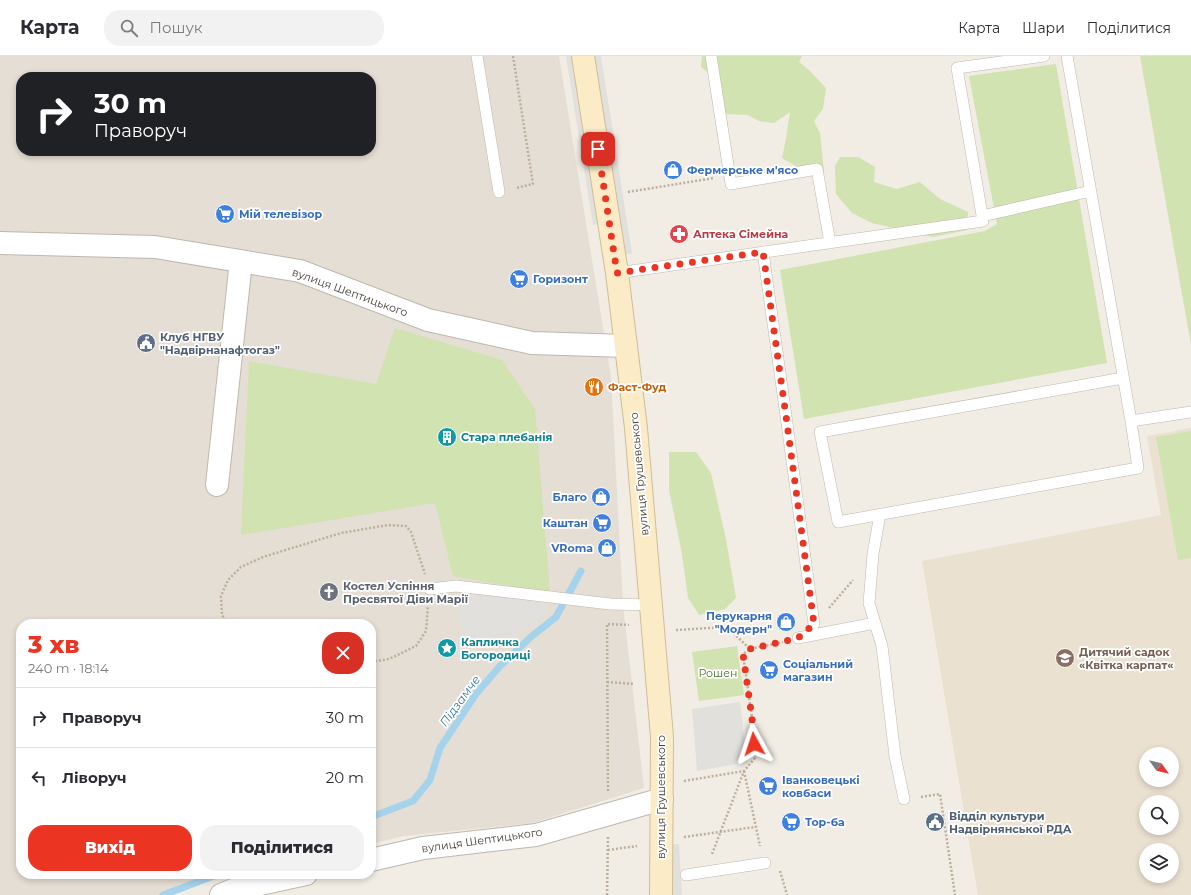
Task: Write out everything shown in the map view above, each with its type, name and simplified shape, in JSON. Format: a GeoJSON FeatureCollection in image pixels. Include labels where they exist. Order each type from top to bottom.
{"type":"FeatureCollection","features":[{"type":"Feature","properties":{"kind":"street","name":"вулиця Грушевського"},"geometry":{"type":"LineString","coordinates":[[583,56],[617,273],[636,428],[662,737],[662,895]]}},
{"type":"Feature","properties":{"kind":"street","name":"вулиця Шептицького"},"geometry":{"type":"LineString","coordinates":[[0,243],[155,247],[300,270],[428,320],[532,343],[626,346]]}},
{"type":"Feature","properties":{"kind":"street"},"geometry":{"type":"LineString","coordinates":[[217,485],[241,261]]}},
{"type":"Feature","properties":{"kind":"street","name":"вулиця Шептицького"},"geometry":{"type":"LineString","coordinates":[[376,859],[423,848],[536,835],[662,799]]}},
{"type":"Feature","properties":{"kind":"street"},"geometry":{"type":"LineString","coordinates":[[222,895],[233,890],[283,879]]}},
{"type":"Feature","properties":{"kind":"lane"},"geometry":{"type":"LineString","coordinates":[[477,56],[499,192]]}},
{"type":"Feature","properties":{"kind":"lane"},"geometry":{"type":"LineString","coordinates":[[711,56],[731,184],[818,169],[830,243]]}},
{"type":"Feature","properties":{"kind":"lane"},"geometry":{"type":"LineString","coordinates":[[617,273],[983,221],[957,68],[1044,56]]}},
{"type":"Feature","properties":{"kind":"lane"},"geometry":{"type":"LineString","coordinates":[[1067,56],[1131,421],[1138,468],[838,522],[820,432],[1123,378]]}},
{"type":"Feature","properties":{"kind":"lane"},"geometry":{"type":"LineString","coordinates":[[982,216],[1091,191]]}},
{"type":"Feature","properties":{"kind":"lane"},"geometry":{"type":"LineString","coordinates":[[763,252],[814,624]]}},
{"type":"Feature","properties":{"kind":"lane"},"geometry":{"type":"LineString","coordinates":[[1131,421],[1191,412]]}},
{"type":"Feature","properties":{"kind":"lane"},"geometry":{"type":"LineString","coordinates":[[880,514],[873,554],[869,603],[882,646],[895,756],[904,799]]}},
{"type":"Feature","properties":{"kind":"lane"},"geometry":{"type":"LineString","coordinates":[[430,589],[456,586],[610,604],[651,605]]}},
{"type":"Feature","properties":{"kind":"lane"},"geometry":{"type":"LineString","coordinates":[[798,638],[876,623]]}},
{"type":"Feature","properties":{"kind":"lane"},"geometry":{"type":"LineString","coordinates":[[686,875],[765,863]]}},
{"type":"Feature","properties":{"kind":"path"},"geometry":{"type":"LineString","coordinates":[[513,56],[533,184]]}},
{"type":"Feature","properties":{"kind":"path"},"geometry":{"type":"LineString","coordinates":[[627,192],[730,175]]}},
{"type":"Feature","properties":{"kind":"path"},"geometry":{"type":"LineString","coordinates":[[225,619],[222,615],[221,596],[228,580],[241,567],[263,557],[341,533],[388,524],[406,526],[411,532],[430,589],[426,631],[416,646],[389,659],[376,661]]}},
{"type":"Feature","properties":{"kind":"path"},"geometry":{"type":"LineString","coordinates":[[814,624],[836,602],[873,554]]}},
{"type":"Feature","properties":{"kind":"path"},"geometry":{"type":"LineString","coordinates":[[607,895],[607,624],[630,625]]}},
{"type":"Feature","properties":{"kind":"path"},"geometry":{"type":"LineString","coordinates":[[675,630],[727,627],[750,649]]}},
{"type":"Feature","properties":{"kind":"path"},"geometry":{"type":"LineString","coordinates":[[706,872],[719,832],[744,771],[755,758],[752,718],[743,654],[750,649],[798,638]]}},
{"type":"Feature","properties":{"kind":"path"},"geometry":{"type":"LineString","coordinates":[[607,682],[635,684]]}},
{"type":"Feature","properties":{"kind":"path"},"geometry":{"type":"LineString","coordinates":[[684,781],[744,771]]}},
{"type":"Feature","properties":{"kind":"path"},"geometry":{"type":"LineString","coordinates":[[744,771],[755,828],[765,863],[770,870],[781,871],[787,895]]}},
{"type":"Feature","properties":{"kind":"path"},"geometry":{"type":"LineString","coordinates":[[904,799],[940,794],[955,895]]}},
{"type":"Feature","properties":{"kind":"path"},"geometry":{"type":"LineString","coordinates":[[684,837],[755,828]]}},
{"type":"Feature","properties":{"kind":"path"},"geometry":{"type":"LineString","coordinates":[[608,850],[637,846]]}},
{"type":"Feature","properties":{"kind":"shaded area"},"geometry":{"type":"Polygon","coordinates":[[[0,56],[559,56],[611,377],[623,605],[644,788],[532,823],[404,836],[376,843],[376,619],[16,619],[16,879],[215,879],[169,895],[0,895],[0,56]]]}},
{"type":"Feature","properties":{"kind":"shaded area"},"geometry":{"type":"Polygon","coordinates":[[[566,56],[577,56],[605,223],[593,225],[566,56]]]}},
{"type":"Feature","properties":{"kind":"shaded area"},"geometry":{"type":"Polygon","coordinates":[[[591,56],[601,56],[632,253],[622,256],[591,56]]]}},
{"type":"Feature","properties":{"kind":"shaded area","name":"Дитячий садок «Квітка карпат«"},"geometry":{"type":"Polygon","coordinates":[[[1191,428],[1191,895],[978,895],[922,561],[1161,515],[1147,436],[1191,428]]]}},
{"type":"Feature","properties":{"kind":"shaded area"},"geometry":{"type":"Polygon","coordinates":[[[456,586],[547,596],[546,615],[507,646],[463,642],[456,586]]]}},
{"type":"Feature","properties":{"kind":"shaded area"},"geometry":{"type":"Polygon","coordinates":[[[740,702],[747,762],[697,771],[692,709],[740,702]]]}},
{"type":"Feature","properties":{"kind":"shaded area"},"geometry":{"type":"Polygon","coordinates":[[[679,844],[682,895],[667,895],[666,845],[679,844]]]}},
{"type":"Feature","properties":{"kind":"green space"},"geometry":{"type":"Polygon","coordinates":[[[702,56],[802,56],[799,62],[826,88],[823,109],[814,121],[820,133],[824,171],[809,174],[782,158],[790,112],[774,123],[759,121],[748,115],[725,114],[717,80],[701,67],[702,56]]]}},
{"type":"Feature","properties":{"kind":"green space"},"geometry":{"type":"Polygon","coordinates":[[[1140,56],[1191,56],[1191,345],[1140,56]]]}},
{"type":"Feature","properties":{"kind":"green space"},"geometry":{"type":"Polygon","coordinates":[[[1056,64],[1107,363],[804,419],[780,270],[985,231],[997,224],[969,76],[1056,64]]]}},
{"type":"Feature","properties":{"kind":"green space"},"geometry":{"type":"Polygon","coordinates":[[[840,157],[858,157],[875,167],[874,182],[897,189],[920,182],[940,199],[968,212],[967,230],[933,237],[872,223],[852,213],[836,194],[835,166],[840,157]]]}},
{"type":"Feature","properties":{"kind":"green space"},"geometry":{"type":"Polygon","coordinates":[[[395,328],[502,360],[535,409],[550,593],[453,576],[435,503],[241,535],[249,361],[376,384],[395,328]]]}},
{"type":"Feature","properties":{"kind":"green space"},"geometry":{"type":"Polygon","coordinates":[[[1191,431],[1191,558],[1178,560],[1156,437],[1191,431]]]}},
{"type":"Feature","properties":{"kind":"green space"},"geometry":{"type":"Polygon","coordinates":[[[669,452],[696,452],[711,473],[726,539],[736,598],[725,609],[699,615],[688,598],[682,554],[669,490],[669,452]]]}},
{"type":"Feature","properties":{"kind":"green space","name":"Рошен"},"geometry":{"type":"Polygon","coordinates":[[[737,646],[744,695],[699,701],[692,652],[737,646]]]}},
{"type":"Feature","properties":{"kind":"waterway","name":"Підзамче"},"geometry":{"type":"LineString","coordinates":[[376,815],[413,801],[430,780],[440,748],[476,694],[500,666],[532,636],[556,617],[581,571]]}},
{"type":"Feature","properties":{"kind":"waterway","name":"Підзамче"},"geometry":{"type":"LineString","coordinates":[[163,895],[206,879]]}},
{"type":"Feature","properties":{"kind":"place","name":"Фермерське м'ясо"},"geometry":{"type":"Point","coordinates":[673,170]}},
{"type":"Feature","properties":{"kind":"place","name":"Мій телевізор"},"geometry":{"type":"Point","coordinates":[225,214]}},
{"type":"Feature","properties":{"kind":"place","name":"Аптека Сімейна"},"geometry":{"type":"Point","coordinates":[679,234]}},
{"type":"Feature","properties":{"kind":"place","name":"Горизонт"},"geometry":{"type":"Point","coordinates":[519,279]}},
{"type":"Feature","properties":{"kind":"place","name":"Клуб НГВУ \"Надвірнанафтогаз\""},"geometry":{"type":"Point","coordinates":[146,343]}},
{"type":"Feature","properties":{"kind":"place","name":"Фаст-Фуд"},"geometry":{"type":"Point","coordinates":[594,387]}},
{"type":"Feature","properties":{"kind":"place","name":"Стара плебанія"},"geometry":{"type":"Point","coordinates":[447,437]}},
{"type":"Feature","properties":{"kind":"place","name":"Благо"},"geometry":{"type":"Point","coordinates":[601,497]}},
{"type":"Feature","properties":{"kind":"place","name":"Каштан"},"geometry":{"type":"Point","coordinates":[602,523]}},
{"type":"Feature","properties":{"kind":"place","name":"VRoma"},"geometry":{"type":"Point","coordinates":[607,548]}},
{"type":"Feature","properties":{"kind":"place","name":"Костел Успіння Пресвятої Діви Марії"},"geometry":{"type":"Point","coordinates":[329,592]}},
{"type":"Feature","properties":{"kind":"place","name":"Перукарня \"Модерн\""},"geometry":{"type":"Point","coordinates":[786,622]}},
{"type":"Feature","properties":{"kind":"place","name":"Капличка Богородиці"},"geometry":{"type":"Point","coordinates":[447,648]}},
{"type":"Feature","properties":{"kind":"place","name":"Дитячий садок «Квітка карпат«"},"geometry":{"type":"Point","coordinates":[1065,658]}},
{"type":"Feature","properties":{"kind":"place","name":"Соціальний магазин"},"geometry":{"type":"Point","coordinates":[769,670]}},
{"type":"Feature","properties":{"kind":"place","name":"Іванковецькі ковбаси"},"geometry":{"type":"Point","coordinates":[768,786]}},
{"type":"Feature","properties":{"kind":"place","name":"Тор-ба"},"geometry":{"type":"Point","coordinates":[791,822]}},
{"type":"Feature","properties":{"kind":"place","name":"Відділ культури Надвірнянської РДА"},"geometry":{"type":"Point","coordinates":[935,822]}},
{"type":"Feature","properties":{"kind":"route"},"geometry":{"type":"LineString","coordinates":[[598,149],[617,273],[763,252],[814,624],[798,638],[750,649],[743,654],[754,744]]}}]}
